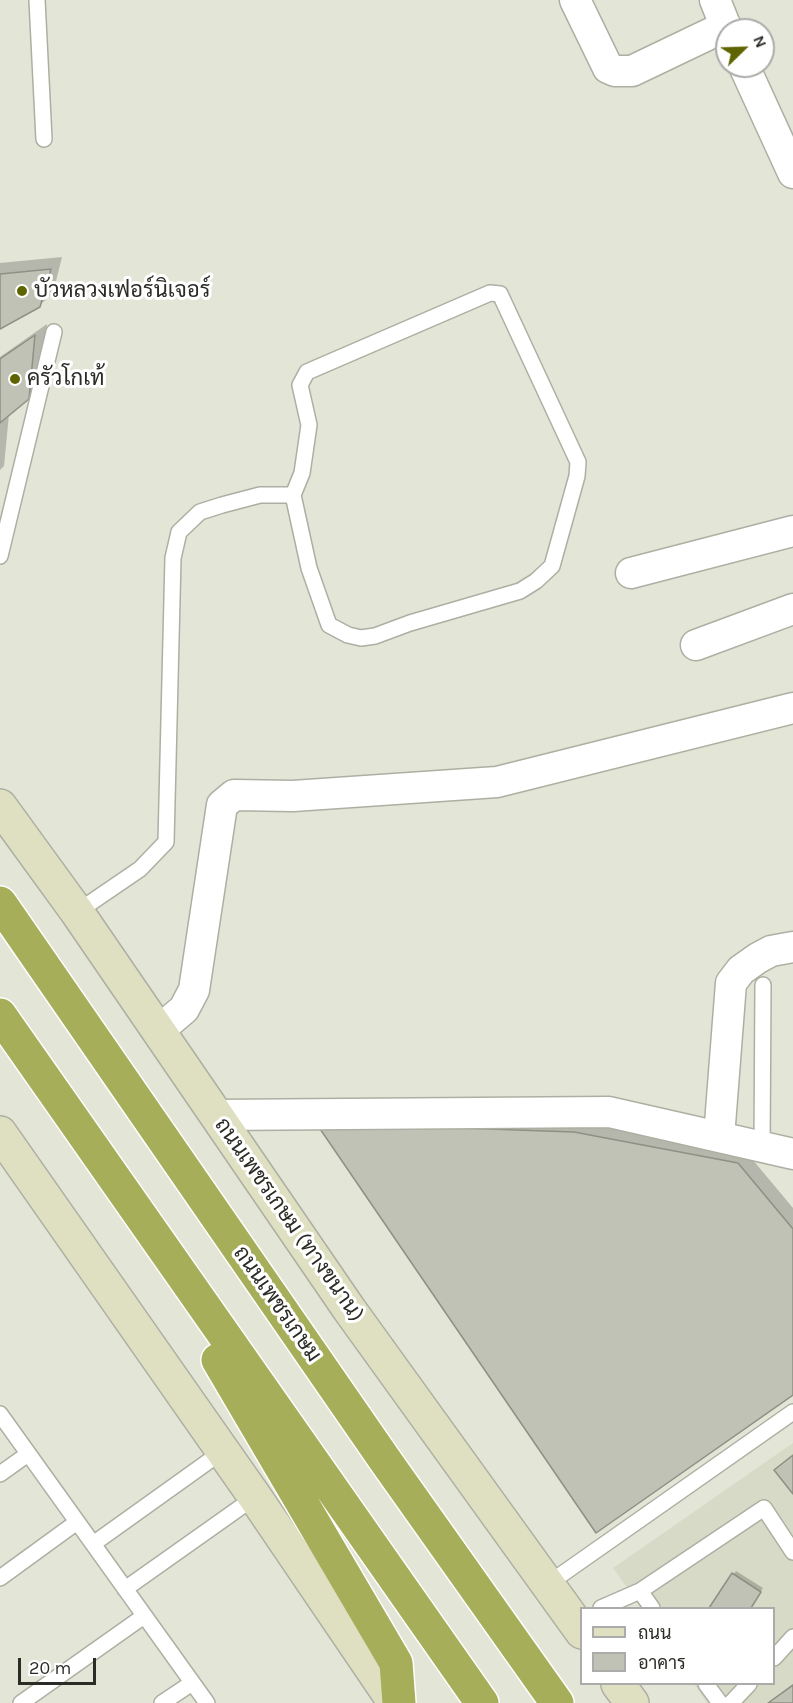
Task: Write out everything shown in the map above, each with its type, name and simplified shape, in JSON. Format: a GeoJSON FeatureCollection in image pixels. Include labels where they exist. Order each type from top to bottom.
{"type":"FeatureCollection","features":[{"type":"Feature","properties":{"kind":"highway","name":"ถนนเพชรเกษม"},"geometry":{"type":"LineString","coordinates":[[0,903],[373,1444],[557,1703]]}},
{"type":"Feature","properties":{"kind":"highway"},"geometry":{"type":"LineString","coordinates":[[0,1015],[482,1703]]}},
{"type":"Feature","properties":{"kind":"highway"},"geometry":{"type":"LineString","coordinates":[[208,1312],[206,1339],[396,1664],[397,1703]]}},
{"type":"Feature","properties":{"kind":"main road","name":"ถนนเพชรเกษม (ทางขนาน)"},"geometry":{"type":"LineString","coordinates":[[0,806],[77,912],[349,1309],[548,1584],[580,1615]]}},
{"type":"Feature","properties":{"kind":"main road"},"geometry":{"type":"LineString","coordinates":[[0,1133],[397,1703]]}},
{"type":"Feature","properties":{"kind":"main road"},"geometry":{"type":"LineString","coordinates":[[619,1685],[632,1703]]}},
{"type":"Feature","properties":{"kind":"street"},"geometry":{"type":"LineString","coordinates":[[575,0],[608,68],[615,71],[632,71],[715,24]]}},
{"type":"Feature","properties":{"kind":"street"},"geometry":{"type":"LineString","coordinates":[[749,78],[793,173]]}},
{"type":"Feature","properties":{"kind":"street"},"geometry":{"type":"LineString","coordinates":[[631,573],[793,531]]}},
{"type":"Feature","properties":{"kind":"street"},"geometry":{"type":"LineString","coordinates":[[696,645],[793,609]]}},
{"type":"Feature","properties":{"kind":"street"},"geometry":{"type":"LineString","coordinates":[[158,1031],[184,1009],[194,990],[222,805],[234,795],[293,796],[425,789],[497,782],[793,708]]}},
{"type":"Feature","properties":{"kind":"street"},"geometry":{"type":"LineString","coordinates":[[719,1137],[731,983],[741,970],[758,958],[771,951],[793,947]]}},
{"type":"Feature","properties":{"kind":"street"},"geometry":{"type":"LineString","coordinates":[[216,1115],[609,1112],[793,1154]]}},
{"type":"Feature","properties":{"kind":"lane"},"geometry":{"type":"LineString","coordinates":[[37,0],[44,139]]}},
{"type":"Feature","properties":{"kind":"lane"},"geometry":{"type":"LineString","coordinates":[[490,293],[500,294],[578,462],[577,476],[552,566],[536,581],[520,591],[410,623],[375,636],[361,638],[348,635],[329,625],[309,568],[293,495],[302,473],[309,425],[300,385],[307,372],[478,297],[490,293]]}},
{"type":"Feature","properties":{"kind":"lane"},"geometry":{"type":"LineString","coordinates":[[0,556],[54,332]]}},
{"type":"Feature","properties":{"kind":"lane"},"geometry":{"type":"LineString","coordinates":[[77,912],[140,869],[166,842],[173,558],[179,532],[201,512],[222,505],[260,495],[293,495]]}},
{"type":"Feature","properties":{"kind":"lane"},"geometry":{"type":"LineString","coordinates":[[762,1147],[763,985]]}},
{"type":"Feature","properties":{"kind":"lane"},"geometry":{"type":"LineString","coordinates":[[548,1584],[793,1412]]}},
{"type":"Feature","properties":{"kind":"lane"},"geometry":{"type":"LineString","coordinates":[[0,1414],[207,1703]]}},
{"type":"Feature","properties":{"kind":"lane"},"geometry":{"type":"LineString","coordinates":[[93,1544],[223,1451]]}},
{"type":"Feature","properties":{"kind":"lane"},"geometry":{"type":"LineString","coordinates":[[0,1474],[28,1454]]}},
{"type":"Feature","properties":{"kind":"lane"},"geometry":{"type":"LineString","coordinates":[[125,1589],[255,1497]]}},
{"type":"Feature","properties":{"kind":"lane"},"geometry":{"type":"LineString","coordinates":[[610,1607],[640,1591],[764,1508],[793,1552]]}},
{"type":"Feature","properties":{"kind":"lane"},"geometry":{"type":"LineString","coordinates":[[0,1578],[77,1522]]}},
{"type":"Feature","properties":{"kind":"lane"},"geometry":{"type":"LineString","coordinates":[[640,1591],[651,1607]]}},
{"type":"Feature","properties":{"kind":"lane"},"geometry":{"type":"LineString","coordinates":[[21,1703],[144,1616]]}},
{"type":"Feature","properties":{"kind":"lane"},"geometry":{"type":"LineString","coordinates":[[775,1657],[793,1637]]}},
{"type":"Feature","properties":{"kind":"lane"},"geometry":{"type":"LineString","coordinates":[[162,1703],[192,1683]]}},
{"type":"Feature","properties":{"kind":"lane"},"geometry":{"type":"LineString","coordinates":[[707,1685],[720,1703]]}},
{"type":"Feature","properties":{"kind":"lane"},"geometry":{"type":"LineString","coordinates":[[731,1703],[747,1685]]}},
{"type":"Feature","properties":{"kind":"shaded area"},"geometry":{"type":"Polygon","coordinates":[[[793,1443],[793,1703],[707,1703],[695,1685],[775,1685],[775,1607],[641,1607],[613,1568],[793,1443]]]}},
{"type":"Feature","properties":{"kind":"building","name":"บัวหลวงเฟอร์นิเจอร์"},"geometry":{"type":"Polygon","coordinates":[[[51,269],[40,307],[0,329],[0,274],[51,269]]]}},
{"type":"Feature","properties":{"kind":"building","name":"ครัวโกเท้"},"geometry":{"type":"Polygon","coordinates":[[[35,335],[29,399],[0,423],[0,359],[35,335]]]}},
{"type":"Feature","properties":{"kind":"building"},"geometry":{"type":"Polygon","coordinates":[[[316,1123],[574,1132],[738,1163],[793,1229],[793,1395],[596,1533],[316,1123]]]}},
{"type":"Feature","properties":{"kind":"building"},"geometry":{"type":"Polygon","coordinates":[[[793,1455],[793,1494],[774,1470],[793,1455]]]}},
{"type":"Feature","properties":{"kind":"building"},"geometry":{"type":"Polygon","coordinates":[[[732,1573],[761,1592],[752,1607],[710,1607],[732,1573]]]}},
{"type":"Feature","properties":{"kind":"building"},"geometry":{"type":"Polygon","coordinates":[[[793,1685],[793,1703],[768,1703],[793,1685]]]}},
{"type":"Feature","properties":{"kind":"place","name":"บัวหลวงเฟอร์นิเจอร์"},"geometry":{"type":"Point","coordinates":[22,291]}},
{"type":"Feature","properties":{"kind":"place","name":"ครัวโกเท้"},"geometry":{"type":"Point","coordinates":[15,379]}}]}
